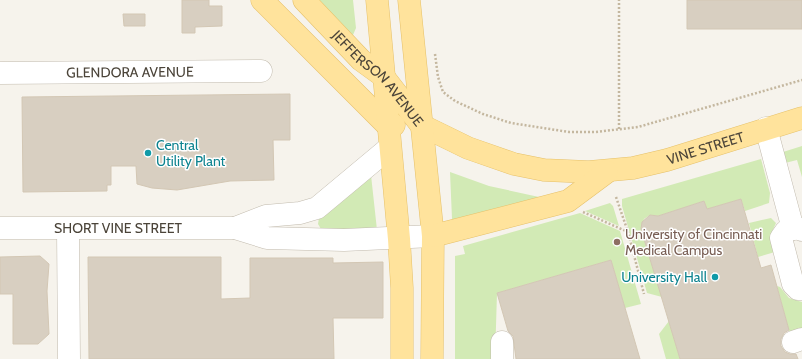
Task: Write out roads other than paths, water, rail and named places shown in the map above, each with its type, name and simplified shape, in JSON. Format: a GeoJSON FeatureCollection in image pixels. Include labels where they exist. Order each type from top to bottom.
{"type":"FeatureCollection","features":[{"type":"Feature","properties":{"kind":"main road","name":"JEFFERSON AVENUE"},"geometry":{"type":"LineString","coordinates":[[262,0],[387,125],[421,125]]}},
{"type":"Feature","properties":{"kind":"main road","name":"JEFFERSON AVENUE"},"geometry":{"type":"LineString","coordinates":[[304,0],[361,60],[383,76],[421,125]]}},
{"type":"Feature","properties":{"kind":"main road"},"geometry":{"type":"LineString","coordinates":[[377,0],[389,148],[399,238],[402,288],[402,359]]}},
{"type":"Feature","properties":{"kind":"main road"},"geometry":{"type":"LineString","coordinates":[[409,0],[433,236],[432,359]]}},
{"type":"Feature","properties":{"kind":"main road","name":"VINE STREET"},"geometry":{"type":"LineString","coordinates":[[421,125],[468,148],[514,164],[557,171],[608,172],[667,160],[802,118]]}},
{"type":"Feature","properties":{"kind":"main road","name":"VINE STREET"},"geometry":{"type":"LineString","coordinates":[[433,236],[568,201],[608,172]]}},
{"type":"Feature","properties":{"kind":"street","name":"GLENDORA AVENUE"},"geometry":{"type":"LineString","coordinates":[[0,73],[261,71]]}},
{"type":"Feature","properties":{"kind":"street"},"geometry":{"type":"LineString","coordinates":[[766,128],[797,229],[786,231],[781,238],[782,247],[793,284],[798,288],[802,288]]}},
{"type":"Feature","properties":{"kind":"street","name":"SHORT VINE STREET"},"geometry":{"type":"LineString","coordinates":[[235,228],[266,216],[300,213],[317,208],[389,148]]}},
{"type":"Feature","properties":{"kind":"street","name":"SHORT VINE STREET"},"geometry":{"type":"LineString","coordinates":[[0,228],[235,228],[267,238],[399,238],[433,236]]}},
{"type":"Feature","properties":{"kind":"street"},"geometry":{"type":"LineString","coordinates":[[68,229],[70,359]]}},
{"type":"Feature","properties":{"kind":"place","name":"Central Utility Plant"},"geometry":{"type":"Point","coordinates":[148,153]}},
{"type":"Feature","properties":{"kind":"place","name":"University of Cincinnati Medical Campus"},"geometry":{"type":"Point","coordinates":[617,242]}},
{"type":"Feature","properties":{"kind":"place","name":"University Hall"},"geometry":{"type":"Point","coordinates":[715,277]}}]}
